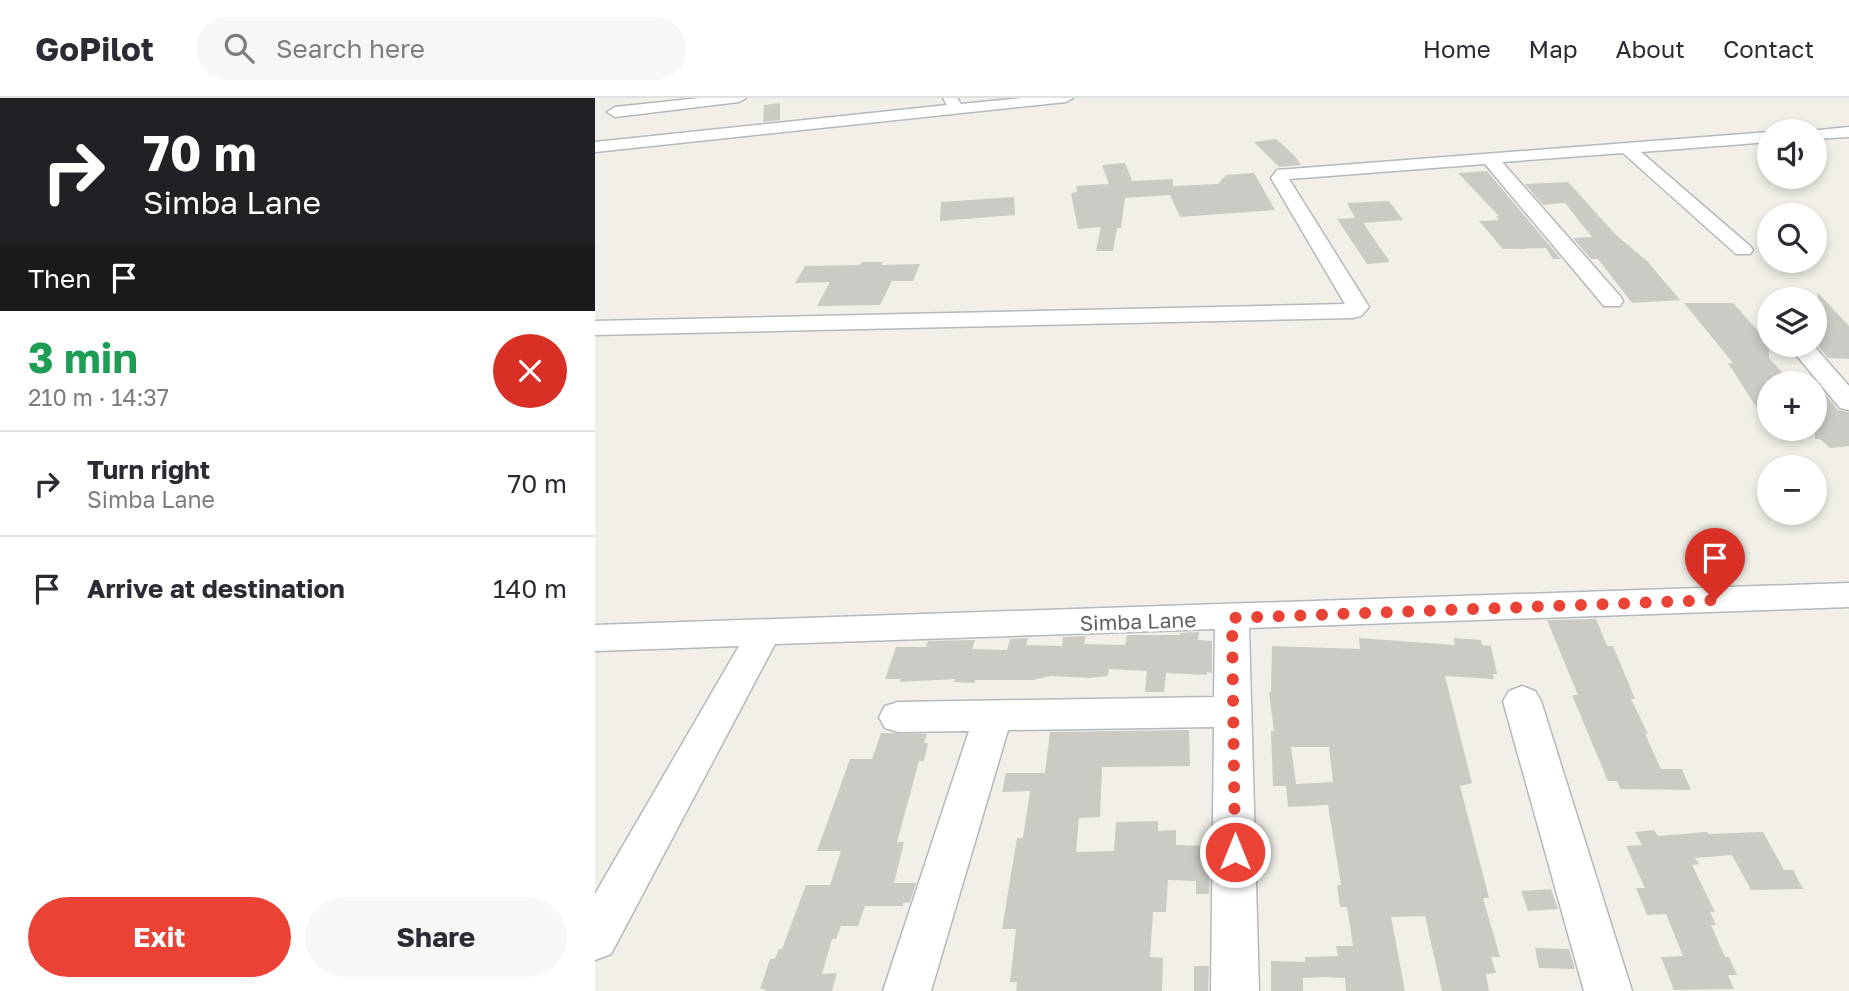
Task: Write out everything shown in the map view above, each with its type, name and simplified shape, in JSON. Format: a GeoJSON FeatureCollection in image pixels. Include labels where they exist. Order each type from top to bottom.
{"type":"FeatureCollection","features":[{"type":"Feature","properties":{"kind":"street"},"geometry":{"type":"LineString","coordinates":[[595,135],[615,105],[739,98]]}},
{"type":"Feature","properties":{"kind":"street"},"geometry":{"type":"LineString","coordinates":[[595,147],[953,104],[1066,98]]}},
{"type":"Feature","properties":{"kind":"street"},"geometry":{"type":"LineString","coordinates":[[1827,133],[1849,132]]}},
{"type":"Feature","properties":{"kind":"street"},"geometry":{"type":"LineString","coordinates":[[595,328],[1353,311],[1358,307],[1280,178],[1277,166],[1489,158],[1757,138]]}},
{"type":"Feature","properties":{"kind":"street"},"geometry":{"type":"LineString","coordinates":[[1626,147],[1743,250]]}},
{"type":"Feature","properties":{"kind":"street"},"geometry":{"type":"LineString","coordinates":[[1489,158],[1612,301]]}},
{"type":"Feature","properties":{"kind":"street"},"geometry":{"type":"LineString","coordinates":[[1810,357],[1849,402]]}},
{"type":"Feature","properties":{"kind":"street","name":"Simba Lane"},"geometry":{"type":"LineString","coordinates":[[595,638],[1849,595]]}},
{"type":"Feature","properties":{"kind":"street"},"geometry":{"type":"LineString","coordinates":[[1232,618],[1235,991]]}},
{"type":"Feature","properties":{"kind":"street"},"geometry":{"type":"LineString","coordinates":[[595,938],[764,633]]}},
{"type":"Feature","properties":{"kind":"street"},"geometry":{"type":"LineString","coordinates":[[1522,701],[1608,991]]}},
{"type":"Feature","properties":{"kind":"street"},"geometry":{"type":"LineString","coordinates":[[898,717],[1234,712]]}},
{"type":"Feature","properties":{"kind":"street"},"geometry":{"type":"LineString","coordinates":[[907,991],[993,717]]}},
{"type":"Feature","properties":{"kind":"building"},"geometry":{"type":"Polygon","coordinates":[[[780,103],[780,120],[763,122],[764,105],[780,103]]]}},
{"type":"Feature","properties":{"kind":"building"},"geometry":{"type":"Polygon","coordinates":[[[1276,139],[1301,165],[1279,167],[1254,142],[1276,139]]]}},
{"type":"Feature","properties":{"kind":"building"},"geometry":{"type":"Polygon","coordinates":[[[1125,163],[1132,181],[1173,179],[1173,186],[1218,184],[1226,175],[1254,173],[1275,210],[1180,217],[1170,195],[1125,198],[1121,228],[1117,228],[1113,251],[1096,251],[1101,227],[1078,229],[1071,193],[1077,192],[1076,186],[1109,184],[1102,165],[1125,163]]]}},
{"type":"Feature","properties":{"kind":"building"},"geometry":{"type":"Polygon","coordinates":[[[1487,171],[1561,259],[1553,259],[1546,248],[1503,249],[1479,221],[1499,220],[1496,216],[1499,216],[1458,173],[1487,171]]]}},
{"type":"Feature","properties":{"kind":"building"},"geometry":{"type":"Polygon","coordinates":[[[1568,182],[1616,235],[1648,262],[1680,300],[1632,303],[1598,259],[1591,259],[1573,238],[1592,237],[1565,203],[1543,205],[1525,184],[1568,182]]]}},
{"type":"Feature","properties":{"kind":"building"},"geometry":{"type":"Polygon","coordinates":[[[1014,197],[1015,215],[940,221],[941,202],[1014,197]]]}},
{"type":"Feature","properties":{"kind":"building"},"geometry":{"type":"Polygon","coordinates":[[[1389,201],[1403,220],[1363,223],[1390,262],[1367,264],[1337,219],[1355,218],[1347,203],[1389,201]]]}},
{"type":"Feature","properties":{"kind":"building"},"geometry":{"type":"Polygon","coordinates":[[[862,262],[883,262],[881,265],[920,264],[913,281],[892,281],[880,305],[817,306],[830,282],[795,283],[805,266],[860,265],[862,262]]]}},
{"type":"Feature","properties":{"kind":"building"},"geometry":{"type":"Polygon","coordinates":[[[1684,303],[1733,303],[1757,330],[1757,357],[1769,357],[1781,371],[1757,371],[1757,408],[1728,363],[1733,363],[1684,303]]]}},
{"type":"Feature","properties":{"kind":"building"},"geometry":{"type":"Polygon","coordinates":[[[1827,303],[1849,326],[1849,359],[1828,358],[1827,303]]]}},
{"type":"Feature","properties":{"kind":"building"},"geometry":{"type":"Polygon","coordinates":[[[1827,397],[1838,410],[1849,412],[1849,446],[1830,448],[1822,441],[1827,441],[1827,397]]]}},
{"type":"Feature","properties":{"kind":"building"},"geometry":{"type":"Polygon","coordinates":[[[1596,619],[1607,646],[1613,646],[1635,699],[1631,699],[1661,769],[1682,769],[1691,790],[1620,789],[1617,781],[1608,781],[1572,695],[1578,695],[1547,620],[1596,619]]]}},
{"type":"Feature","properties":{"kind":"building"},"geometry":{"type":"Polygon","coordinates":[[[1199,632],[1198,640],[1212,641],[1212,673],[1166,673],[1164,692],[1145,692],[1147,671],[1109,669],[1108,676],[1090,678],[1051,676],[1033,680],[975,680],[975,683],[954,682],[955,679],[900,682],[901,679],[885,679],[896,647],[926,647],[928,641],[975,640],[972,649],[1007,650],[1010,639],[1028,638],[1026,645],[1062,646],[1063,637],[1086,636],[1084,644],[1125,645],[1127,635],[1180,635],[1199,632]]]}},
{"type":"Feature","properties":{"kind":"building"},"geometry":{"type":"Polygon","coordinates":[[[1359,638],[1455,645],[1454,638],[1481,640],[1482,645],[1491,646],[1497,674],[1493,674],[1494,679],[1445,676],[1472,783],[1460,786],[1489,898],[1483,898],[1500,957],[1491,957],[1496,973],[1486,974],[1489,991],[1442,991],[1425,916],[1391,917],[1405,991],[1346,991],[1345,978],[1327,977],[1303,978],[1303,991],[1271,991],[1271,961],[1305,962],[1305,957],[1338,956],[1336,946],[1353,946],[1347,907],[1340,907],[1337,885],[1341,885],[1328,805],[1288,807],[1286,786],[1273,786],[1271,731],[1274,731],[1269,692],[1272,646],[1360,649],[1359,638]],[[1291,747],[1296,784],[1333,782],[1329,747],[1291,747]]]}},
{"type":"Feature","properties":{"kind":"building"},"geometry":{"type":"Polygon","coordinates":[[[1189,730],[1190,766],[1102,767],[1100,817],[1079,818],[1076,852],[1114,851],[1116,822],[1158,821],[1158,831],[1176,830],[1176,845],[1210,846],[1209,894],[1196,894],[1196,881],[1168,880],[1166,912],[1153,912],[1150,957],[1163,958],[1162,991],[1016,991],[1017,982],[1010,982],[1016,929],[1002,929],[1017,838],[1023,838],[1030,791],[1002,792],[1006,773],[1045,773],[1050,732],[1189,730]]]}},
{"type":"Feature","properties":{"kind":"building"},"geometry":{"type":"Polygon","coordinates":[[[881,733],[927,734],[924,761],[919,761],[897,842],[904,842],[894,883],[916,883],[910,902],[903,903],[903,906],[865,906],[858,926],[841,926],[836,939],[832,939],[822,974],[837,973],[832,991],[764,991],[765,989],[760,989],[770,959],[775,959],[779,949],[782,949],[806,885],[830,885],[841,851],[817,851],[850,759],[872,759],[881,733]]]}},
{"type":"Feature","properties":{"kind":"building"},"geometry":{"type":"Polygon","coordinates":[[[1654,830],[1658,836],[1707,832],[1763,832],[1784,870],[1793,870],[1803,889],[1751,890],[1732,855],[1695,858],[1699,864],[1692,865],[1715,912],[1710,912],[1716,925],[1711,925],[1725,957],[1729,957],[1737,975],[1728,975],[1734,989],[1674,990],[1661,957],[1683,956],[1666,914],[1647,915],[1636,888],[1645,888],[1626,846],[1642,845],[1635,832],[1654,830]]]}},
{"type":"Feature","properties":{"kind":"building"},"geometry":{"type":"Polygon","coordinates":[[[1551,889],[1558,909],[1528,911],[1521,891],[1551,889]]]}},
{"type":"Feature","properties":{"kind":"building"},"geometry":{"type":"Polygon","coordinates":[[[1535,948],[1569,949],[1575,969],[1539,968],[1535,948]]]}},
{"type":"Feature","properties":{"kind":"building"},"geometry":{"type":"Polygon","coordinates":[[[1194,966],[1209,966],[1208,991],[1194,991],[1194,966]]]}},
{"type":"Feature","properties":{"kind":"route"},"geometry":{"type":"LineString","coordinates":[[1235,852],[1232,618],[1715,600]]}}]}
